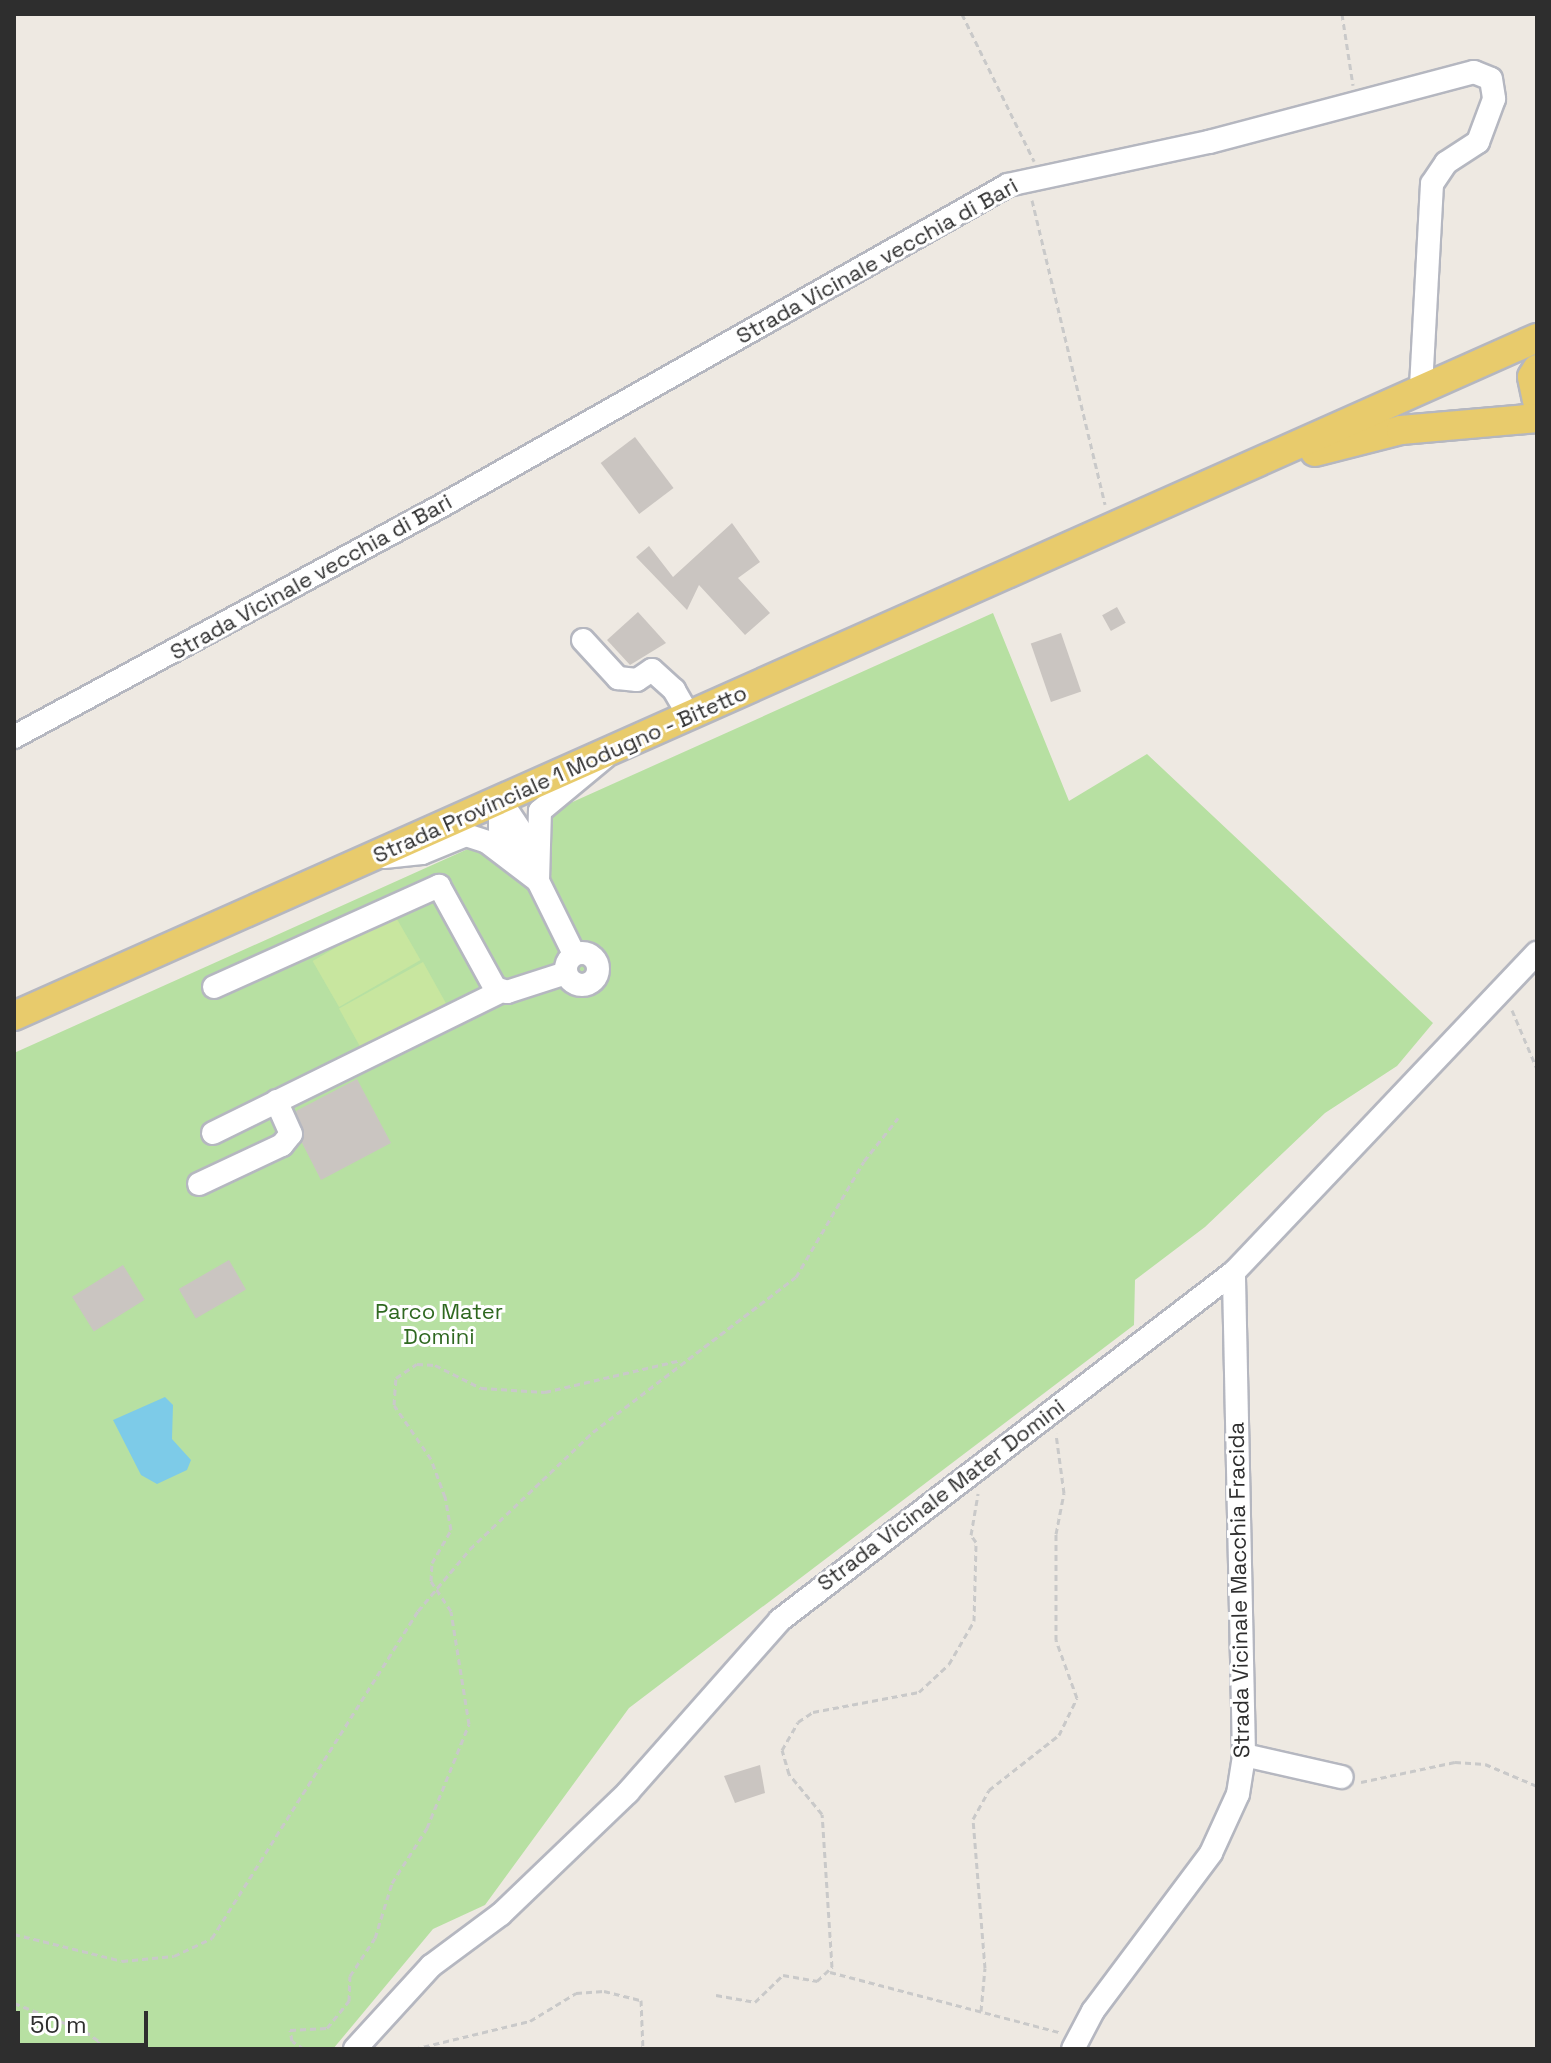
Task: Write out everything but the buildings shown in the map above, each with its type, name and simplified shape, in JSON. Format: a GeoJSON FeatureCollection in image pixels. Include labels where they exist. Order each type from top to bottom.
{"type":"FeatureCollection","features":[{"type":"Feature","properties":{"kind":"main road"},"geometry":{"type":"LineString","coordinates":[[1316,443],[1421,388],[1537,338]]}},
{"type":"Feature","properties":{"kind":"main road"},"geometry":{"type":"LineString","coordinates":[[1537,369],[1532,377],[1537,403]]}},
{"type":"Feature","properties":{"kind":"main road"},"geometry":{"type":"LineString","coordinates":[[1316,443],[1426,411],[1537,403]]}},
{"type":"Feature","properties":{"kind":"main road"},"geometry":{"type":"LineString","coordinates":[[1503,418],[1537,403]]}},
{"type":"Feature","properties":{"kind":"main road"},"geometry":{"type":"LineString","coordinates":[[1316,443],[1503,418],[1537,418]]}},
{"type":"Feature","properties":{"kind":"main road","name":"Strada Provinciale 1 Modugno - Bitetto"},"geometry":{"type":"LineString","coordinates":[[14,1016],[1106,532],[1316,443]]}},
{"type":"Feature","properties":{"kind":"street","name":"Strada Vicinale vecchia di Bari"},"geometry":{"type":"LineString","coordinates":[[14,737],[450,501],[1008,185],[1356,105],[1474,72],[1495,87],[1478,142],[1446,163],[1432,184],[1421,388]]}},
{"type":"Feature","properties":{"kind":"street"},"geometry":{"type":"LineString","coordinates":[[583,640],[618,678],[637,680],[652,670],[674,690],[689,716]]}},
{"type":"Feature","properties":{"kind":"street"},"geometry":{"type":"LineString","coordinates":[[532,868],[537,820],[545,804],[612,750]]}},
{"type":"Feature","properties":{"kind":"street"},"geometry":{"type":"LineString","coordinates":[[213,1133],[502,991],[570,963],[532,868],[500,800]]}},
{"type":"Feature","properties":{"kind":"street"},"geometry":{"type":"LineString","coordinates":[[370,859],[422,853],[466,835],[532,868]]}},
{"type":"Feature","properties":{"kind":"street"},"geometry":{"type":"LineString","coordinates":[[214,987],[439,886],[502,991]]}},
{"type":"Feature","properties":{"kind":"street","name":"Strada Vicinale Mater Domini"},"geometry":{"type":"LineString","coordinates":[[355,2049],[431,1966],[501,1914],[628,1792],[780,1620],[1234,1272],[1537,953]]}},
{"type":"Feature","properties":{"kind":"street"},"geometry":{"type":"LineString","coordinates":[[199,1184],[282,1145],[291,1134],[276,1101]]}},
{"type":"Feature","properties":{"kind":"street","name":"Strada Vicinale Macchia Fracida"},"geometry":{"type":"LineString","coordinates":[[1075,2044],[1229,1823],[1244,1755],[1234,1272]]}},
{"type":"Feature","properties":{"kind":"street"},"geometry":{"type":"LineString","coordinates":[[1244,1755],[1342,1777]]}},
{"type":"Feature","properties":{"kind":"path"},"geometry":{"type":"LineString","coordinates":[[962,14],[1030,150],[1038,242],[1105,497],[1106,532]]}},
{"type":"Feature","properties":{"kind":"path"},"geometry":{"type":"LineString","coordinates":[[1342,14],[1356,105]]}},
{"type":"Feature","properties":{"kind":"path"},"geometry":{"type":"LineString","coordinates":[[1500,992],[1537,1069]]}},
{"type":"Feature","properties":{"kind":"path"},"geometry":{"type":"LineString","coordinates":[[14,1934],[122,1961],[174,1956],[212,1938],[435,1590],[593,1432],[796,1277],[864,1161],[898,1118]]}},
{"type":"Feature","properties":{"kind":"path"},"geometry":{"type":"LineString","coordinates":[[304,2049],[292,2041],[290,2030],[327,2028],[349,2001],[350,1976],[375,1938],[392,1883],[427,1828],[469,1724],[451,1611],[435,1590],[432,1563],[451,1530],[445,1497],[431,1459],[394,1405],[396,1378],[417,1364],[435,1365],[481,1388],[545,1392],[685,1360]]}},
{"type":"Feature","properties":{"kind":"path"},"geometry":{"type":"LineString","coordinates":[[981,2011],[985,1968],[973,1819],[989,1790],[1059,1735],[1077,1698],[1059,1664],[1056,1640],[1056,1534],[1064,1493],[1052,1411]]}},
{"type":"Feature","properties":{"kind":"path"},"geometry":{"type":"LineString","coordinates":[[829,1972],[822,1814],[789,1774],[782,1750],[798,1722],[813,1712],[919,1692],[949,1664],[974,1621],[976,1467]]}},
{"type":"Feature","properties":{"kind":"path"},"geometry":{"type":"LineString","coordinates":[[1342,1777],[1371,1782],[1463,1762],[1537,1786]]}},
{"type":"Feature","properties":{"kind":"path"},"geometry":{"type":"LineString","coordinates":[[829,1972],[981,2011],[1075,2044]]}},
{"type":"Feature","properties":{"kind":"path"},"geometry":{"type":"LineString","coordinates":[[716,1995],[755,2002],[783,1975],[817,1981],[829,1972]]}},
{"type":"Feature","properties":{"kind":"path"},"geometry":{"type":"LineString","coordinates":[[414,2049],[530,2021],[576,1993],[604,1991],[641,2000],[643,2049]]}},
{"type":"Feature","properties":{"kind":"path"},"geometry":{"type":"LineString","coordinates":[[14,2003],[85,2031],[99,2041],[98,2049]]}},
{"type":"Feature","properties":{"kind":"green space","name":"Parco Mater Domini"},"geometry":{"type":"Polygon","coordinates":[[[993,613],[1069,801],[1147,754],[1433,1023],[1397,1066],[1325,1113],[1205,1227],[1135,1280],[1134,1325],[629,1708],[485,1905],[433,1929],[333,2049],[14,2049],[14,1053],[993,613]]]}},
{"type":"Feature","properties":{"kind":"green space"},"geometry":{"type":"Polygon","coordinates":[[[394,914],[420,960],[339,1007],[313,961],[394,914]]]}},
{"type":"Feature","properties":{"kind":"green space"},"geometry":{"type":"Polygon","coordinates":[[[423,962],[446,1003],[362,1050],[339,1009],[423,962]]]}},
{"type":"Feature","properties":{"kind":"water"},"geometry":{"type":"Polygon","coordinates":[[[165,1397],[173,1405],[172,1439],[191,1460],[187,1470],[157,1484],[141,1475],[113,1420],[165,1397]]]}}]}
